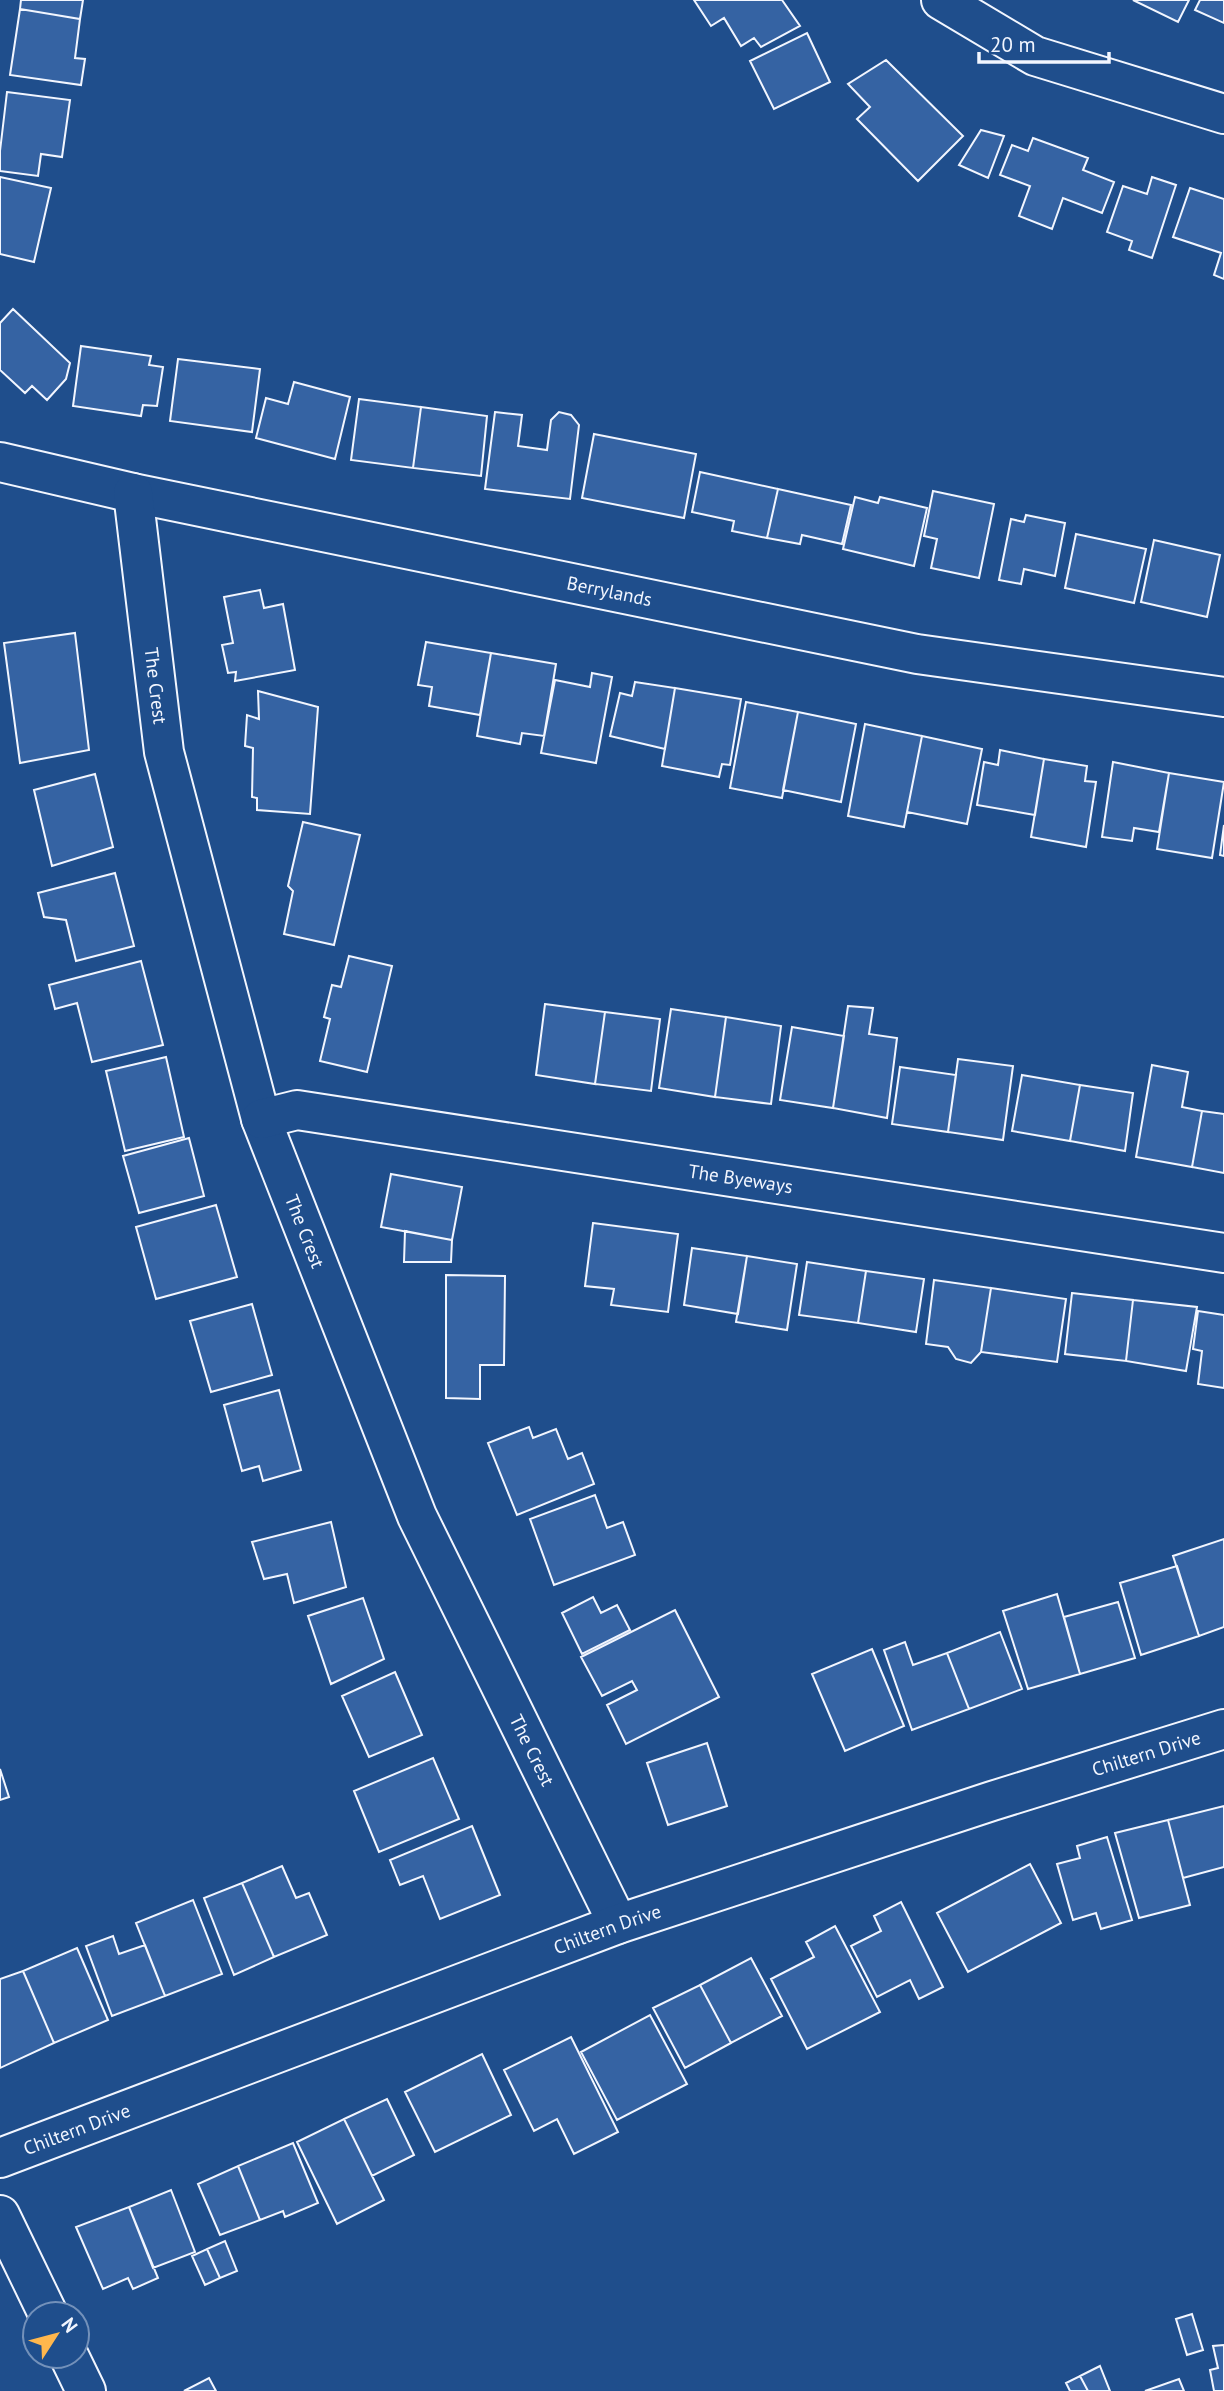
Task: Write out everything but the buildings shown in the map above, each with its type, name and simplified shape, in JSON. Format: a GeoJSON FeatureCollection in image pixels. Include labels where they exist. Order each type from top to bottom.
{"type":"FeatureCollection","features":[{"type":"Feature","properties":{"kind":"street"},"geometry":{"type":"LineString","coordinates":[[941,0],[1035,56],[1224,114]]}},
{"type":"Feature","properties":{"kind":"street","name":"Berrylands"},"geometry":{"type":"LineString","coordinates":[[0,462],[133,493],[917,654],[1224,697]]}},
{"type":"Feature","properties":{"kind":"street","name":"The Crest"},"geometry":{"type":"LineString","coordinates":[[133,493],[164,752],[261,1119],[416,1516],[618,1924]]}},
{"type":"Feature","properties":{"kind":"street","name":"The Byeways"},"geometry":{"type":"LineString","coordinates":[[261,1119],[297,1110],[1224,1253]]}},
{"type":"Feature","properties":{"kind":"street","name":"Chiltern Drive"},"geometry":{"type":"LineString","coordinates":[[0,2158],[618,1924],[992,1801],[1224,1729]]}},
{"type":"Feature","properties":{"kind":"street"},"geometry":{"type":"LineString","coordinates":[[0,2214],[41,2300]]}},
{"type":"Feature","properties":{"kind":"street"},"geometry":{"type":"LineString","coordinates":[[76,2370],[86,2391]]}}]}
